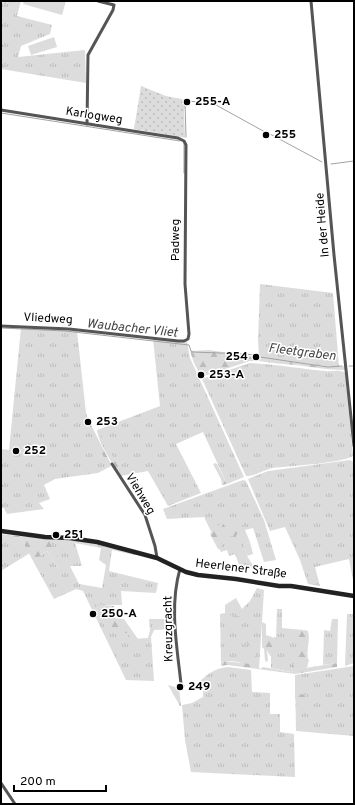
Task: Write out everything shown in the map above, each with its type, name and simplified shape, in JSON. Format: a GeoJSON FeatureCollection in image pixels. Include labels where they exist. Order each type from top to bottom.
{"type":"FeatureCollection","features":[{"type":"Feature","properties":{"kind":"main road","name":"Heerlener Straße"},"geometry":{"type":"LineString","coordinates":[[1,531],[97,542],[157,558],[192,574],[279,586],[291,586],[354,596]]}},
{"type":"Feature","properties":{"kind":"street"},"geometry":{"type":"LineString","coordinates":[[87,124],[88,55],[113,10],[114,5],[98,1]]}},
{"type":"Feature","properties":{"kind":"street","name":"In der Heide"},"geometry":{"type":"LineString","coordinates":[[311,1],[334,255],[354,446]]}},
{"type":"Feature","properties":{"kind":"street","name":"Karlogweg"},"geometry":{"type":"LineString","coordinates":[[1,110],[178,138],[184,141]]}},
{"type":"Feature","properties":{"kind":"street","name":"Padweg"},"geometry":{"type":"LineString","coordinates":[[184,141],[186,145],[185,284],[189,334],[188,339]]}},
{"type":"Feature","properties":{"kind":"street","name":"Vliedweg"},"geometry":{"type":"LineString","coordinates":[[1,326],[69,329],[178,341],[188,339]]}},
{"type":"Feature","properties":{"kind":"street","name":"Viehweg"},"geometry":{"type":"LineString","coordinates":[[112,464],[145,515],[155,546],[157,558]]}},
{"type":"Feature","properties":{"kind":"street","name":"Kreuzgracht"},"geometry":{"type":"LineString","coordinates":[[180,569],[175,609],[181,684],[184,686]]}},
{"type":"Feature","properties":{"kind":"street"},"geometry":{"type":"LineString","coordinates":[[1,783],[15,804]]}},
{"type":"Feature","properties":{"kind":"green space"},"geometry":{"type":"Polygon","coordinates":[[[3,1],[21,1],[17,16],[52,25],[50,34],[21,46],[18,57],[85,50],[86,83],[1,69],[1,8],[3,1]]]}},
{"type":"Feature","properties":{"kind":"green space"},"geometry":{"type":"Polygon","coordinates":[[[24,1],[66,1],[62,15],[23,4],[24,1]]]}},
{"type":"Feature","properties":{"kind":"green space"},"geometry":{"type":"Polygon","coordinates":[[[54,37],[57,47],[31,55],[28,46],[54,37]]]}},
{"type":"Feature","properties":{"kind":"green space"},"geometry":{"type":"Polygon","coordinates":[[[141,86],[166,96],[186,100],[187,102],[184,110],[185,138],[134,129],[141,86]]]}},
{"type":"Feature","properties":{"kind":"green space"},"geometry":{"type":"Polygon","coordinates":[[[260,284],[333,293],[339,367],[281,360],[265,360],[259,358],[258,340],[260,284]]]}},
{"type":"Feature","properties":{"kind":"green space"},"geometry":{"type":"Polygon","coordinates":[[[21,328],[77,331],[86,413],[111,466],[98,473],[55,479],[44,485],[50,499],[39,503],[44,509],[7,514],[4,508],[1,508],[1,449],[9,450],[21,328]]]}},
{"type":"Feature","properties":{"kind":"green space"},"geometry":{"type":"Polygon","coordinates":[[[153,339],[187,341],[190,358],[244,477],[227,484],[203,432],[176,444],[201,493],[168,506],[148,471],[120,476],[103,448],[97,430],[160,406],[153,339]]]}},
{"type":"Feature","properties":{"kind":"green space"},"geometry":{"type":"Polygon","coordinates":[[[209,350],[257,357],[257,361],[250,361],[201,377],[190,351],[209,350]]]}},
{"type":"Feature","properties":{"kind":"green space"},"geometry":{"type":"Polygon","coordinates":[[[259,358],[321,366],[345,366],[345,370],[264,362],[259,361],[259,358]]]}},
{"type":"Feature","properties":{"kind":"green space"},"geometry":{"type":"Polygon","coordinates":[[[250,363],[338,371],[345,373],[353,456],[339,461],[273,468],[246,476],[202,379],[250,363]]]}},
{"type":"Feature","properties":{"kind":"green space"},"geometry":{"type":"Polygon","coordinates":[[[90,423],[111,464],[109,467],[87,425],[90,423]]]}},
{"type":"Feature","properties":{"kind":"green space"},"geometry":{"type":"Polygon","coordinates":[[[98,434],[101,435],[123,475],[120,476],[98,434]]]}},
{"type":"Feature","properties":{"kind":"green space"},"geometry":{"type":"Polygon","coordinates":[[[350,460],[354,462],[354,580],[349,559],[315,567],[320,586],[308,584],[300,560],[285,527],[270,531],[248,479],[268,471],[350,460]]]}},
{"type":"Feature","properties":{"kind":"green space"},"geometry":{"type":"Polygon","coordinates":[[[213,464],[217,464],[227,484],[222,485],[221,479],[213,464]]]}},
{"type":"Feature","properties":{"kind":"green space"},"geometry":{"type":"Polygon","coordinates":[[[243,480],[246,481],[264,520],[276,560],[264,562],[253,528],[245,530],[250,542],[244,544],[247,556],[254,567],[241,570],[235,554],[229,556],[227,550],[221,552],[204,517],[167,519],[163,509],[243,480]]]}},
{"type":"Feature","properties":{"kind":"green space"},"geometry":{"type":"Polygon","coordinates":[[[325,520],[327,521],[329,527],[337,529],[336,532],[328,531],[323,527],[320,522],[325,520]]]}},
{"type":"Feature","properties":{"kind":"green space"},"geometry":{"type":"Polygon","coordinates":[[[239,521],[242,521],[243,523],[242,527],[235,537],[225,535],[221,536],[220,541],[223,547],[221,550],[218,549],[210,534],[221,523],[227,528],[230,528],[239,521]]]}},
{"type":"Feature","properties":{"kind":"green space"},"geometry":{"type":"Polygon","coordinates":[[[1,534],[10,535],[22,540],[30,553],[1,571],[1,534]]]}},
{"type":"Feature","properties":{"kind":"green space"},"geometry":{"type":"Polygon","coordinates":[[[10,535],[48,539],[63,567],[59,570],[47,551],[33,561],[22,540],[10,535]]]}},
{"type":"Feature","properties":{"kind":"green space"},"geometry":{"type":"Polygon","coordinates":[[[48,539],[82,541],[138,554],[134,555],[112,550],[109,571],[158,583],[156,593],[121,591],[122,605],[94,605],[129,633],[129,639],[148,638],[150,630],[149,619],[173,619],[174,629],[154,630],[151,637],[154,681],[126,680],[83,591],[76,589],[54,599],[33,561],[47,551],[59,570],[48,539]],[[75,543],[82,566],[70,566],[79,584],[102,588],[106,565],[99,560],[101,548],[75,543]]]}},
{"type":"Feature","properties":{"kind":"green space"},"geometry":{"type":"Polygon","coordinates":[[[250,542],[253,554],[247,556],[244,544],[250,542]]]}},
{"type":"Feature","properties":{"kind":"green space"},"geometry":{"type":"Polygon","coordinates":[[[257,588],[264,590],[259,669],[235,661],[225,661],[221,663],[220,614],[225,613],[225,605],[236,598],[242,609],[250,601],[257,588]]]}},
{"type":"Feature","properties":{"kind":"green space"},"geometry":{"type":"Polygon","coordinates":[[[94,604],[114,606],[115,618],[124,619],[138,639],[128,639],[128,633],[111,633],[107,630],[94,604]]]}},
{"type":"Feature","properties":{"kind":"green space"},"geometry":{"type":"Polygon","coordinates":[[[277,609],[282,609],[282,628],[303,630],[305,657],[308,667],[291,672],[271,668],[271,638],[276,637],[277,609]]]}},
{"type":"Feature","properties":{"kind":"green space"},"geometry":{"type":"Polygon","coordinates":[[[227,613],[233,617],[241,616],[243,618],[248,616],[249,620],[242,623],[241,628],[233,629],[229,627],[224,617],[227,613]]]}},
{"type":"Feature","properties":{"kind":"green space"},"geometry":{"type":"Polygon","coordinates":[[[347,614],[354,614],[354,663],[345,666],[347,614]]]}},
{"type":"Feature","properties":{"kind":"green space"},"geometry":{"type":"Polygon","coordinates":[[[332,619],[338,619],[337,663],[323,665],[324,630],[330,631],[332,619]]]}},
{"type":"Feature","properties":{"kind":"green space"},"geometry":{"type":"Polygon","coordinates":[[[262,622],[266,624],[266,635],[272,637],[273,639],[272,655],[270,656],[267,650],[268,661],[266,662],[264,649],[262,647],[262,622]]]}},
{"type":"Feature","properties":{"kind":"green space"},"geometry":{"type":"Polygon","coordinates":[[[305,630],[308,631],[309,635],[309,661],[306,668],[337,663],[337,667],[295,674],[227,665],[221,666],[221,663],[225,661],[249,664],[246,652],[251,647],[247,642],[246,636],[249,634],[253,635],[256,663],[253,664],[258,666],[260,669],[263,667],[291,672],[297,670],[290,671],[292,665],[297,661],[296,656],[299,650],[299,632],[305,630]]]}},
{"type":"Feature","properties":{"kind":"green space"},"geometry":{"type":"Polygon","coordinates":[[[354,666],[354,736],[296,731],[295,675],[354,666]]]}},
{"type":"Feature","properties":{"kind":"green space"},"geometry":{"type":"Polygon","coordinates":[[[228,667],[251,670],[252,692],[270,693],[270,714],[280,714],[280,732],[294,734],[295,777],[191,772],[185,740],[182,705],[192,703],[203,697],[203,689],[200,681],[213,671],[228,667]]]}},
{"type":"Feature","properties":{"kind":"green space"},"geometry":{"type":"Polygon","coordinates":[[[295,675],[297,677],[298,694],[306,695],[307,698],[295,699],[295,675]]]}},
{"type":"Feature","properties":{"kind":"green space"},"geometry":{"type":"Polygon","coordinates":[[[168,685],[179,688],[181,706],[180,706],[168,685]]]}},
{"type":"Feature","properties":{"kind":"waterway"},"geometry":{"type":"LineString","coordinates":[[186,137],[185,102],[187,101],[211,103],[265,132]]}},
{"type":"Feature","properties":{"kind":"waterway"},"geometry":{"type":"LineString","coordinates":[[1,113],[180,141]]}},
{"type":"Feature","properties":{"kind":"waterway"},"geometry":{"type":"LineString","coordinates":[[270,134],[322,162]]}},
{"type":"Feature","properties":{"kind":"waterway"},"geometry":{"type":"LineString","coordinates":[[184,144],[184,173]]}},
{"type":"Feature","properties":{"kind":"waterway"},"geometry":{"type":"LineString","coordinates":[[331,164],[354,161]]}},
{"type":"Feature","properties":{"kind":"waterway","name":"Waubacher Vliet"},"geometry":{"type":"LineString","coordinates":[[1,328],[65,331],[189,345],[191,351],[193,352],[246,354],[253,355],[255,357]]}},
{"type":"Feature","properties":{"kind":"waterway","name":"Fleetgraben"},"geometry":{"type":"LineString","coordinates":[[247,359],[254,357]]}},
{"type":"Feature","properties":{"kind":"waterway","name":"Fleetgraben"},"geometry":{"type":"LineString","coordinates":[[260,357],[328,367],[342,366]]}},
{"type":"Feature","properties":{"kind":"waterway","name":"Fleetgraben"},"geometry":{"type":"LineString","coordinates":[[349,366],[354,366]]}},
{"type":"Feature","properties":{"kind":"place","name":"255-A"},"geometry":{"type":"Point","coordinates":[187,102]}},
{"type":"Feature","properties":{"kind":"place","name":"255"},"geometry":{"type":"Point","coordinates":[266,135]}},
{"type":"Feature","properties":{"kind":"place","name":"254"},"geometry":{"type":"Point","coordinates":[256,357]}},
{"type":"Feature","properties":{"kind":"place","name":"253-A"},"geometry":{"type":"Point","coordinates":[201,375]}},
{"type":"Feature","properties":{"kind":"place","name":"253"},"geometry":{"type":"Point","coordinates":[88,422]}},
{"type":"Feature","properties":{"kind":"place","name":"252"},"geometry":{"type":"Point","coordinates":[16,451]}},
{"type":"Feature","properties":{"kind":"place","name":"251"},"geometry":{"type":"Point","coordinates":[56,535]}},
{"type":"Feature","properties":{"kind":"place","name":"250-A"},"geometry":{"type":"Point","coordinates":[93,614]}},
{"type":"Feature","properties":{"kind":"place","name":"249"},"geometry":{"type":"Point","coordinates":[180,687]}}]}
